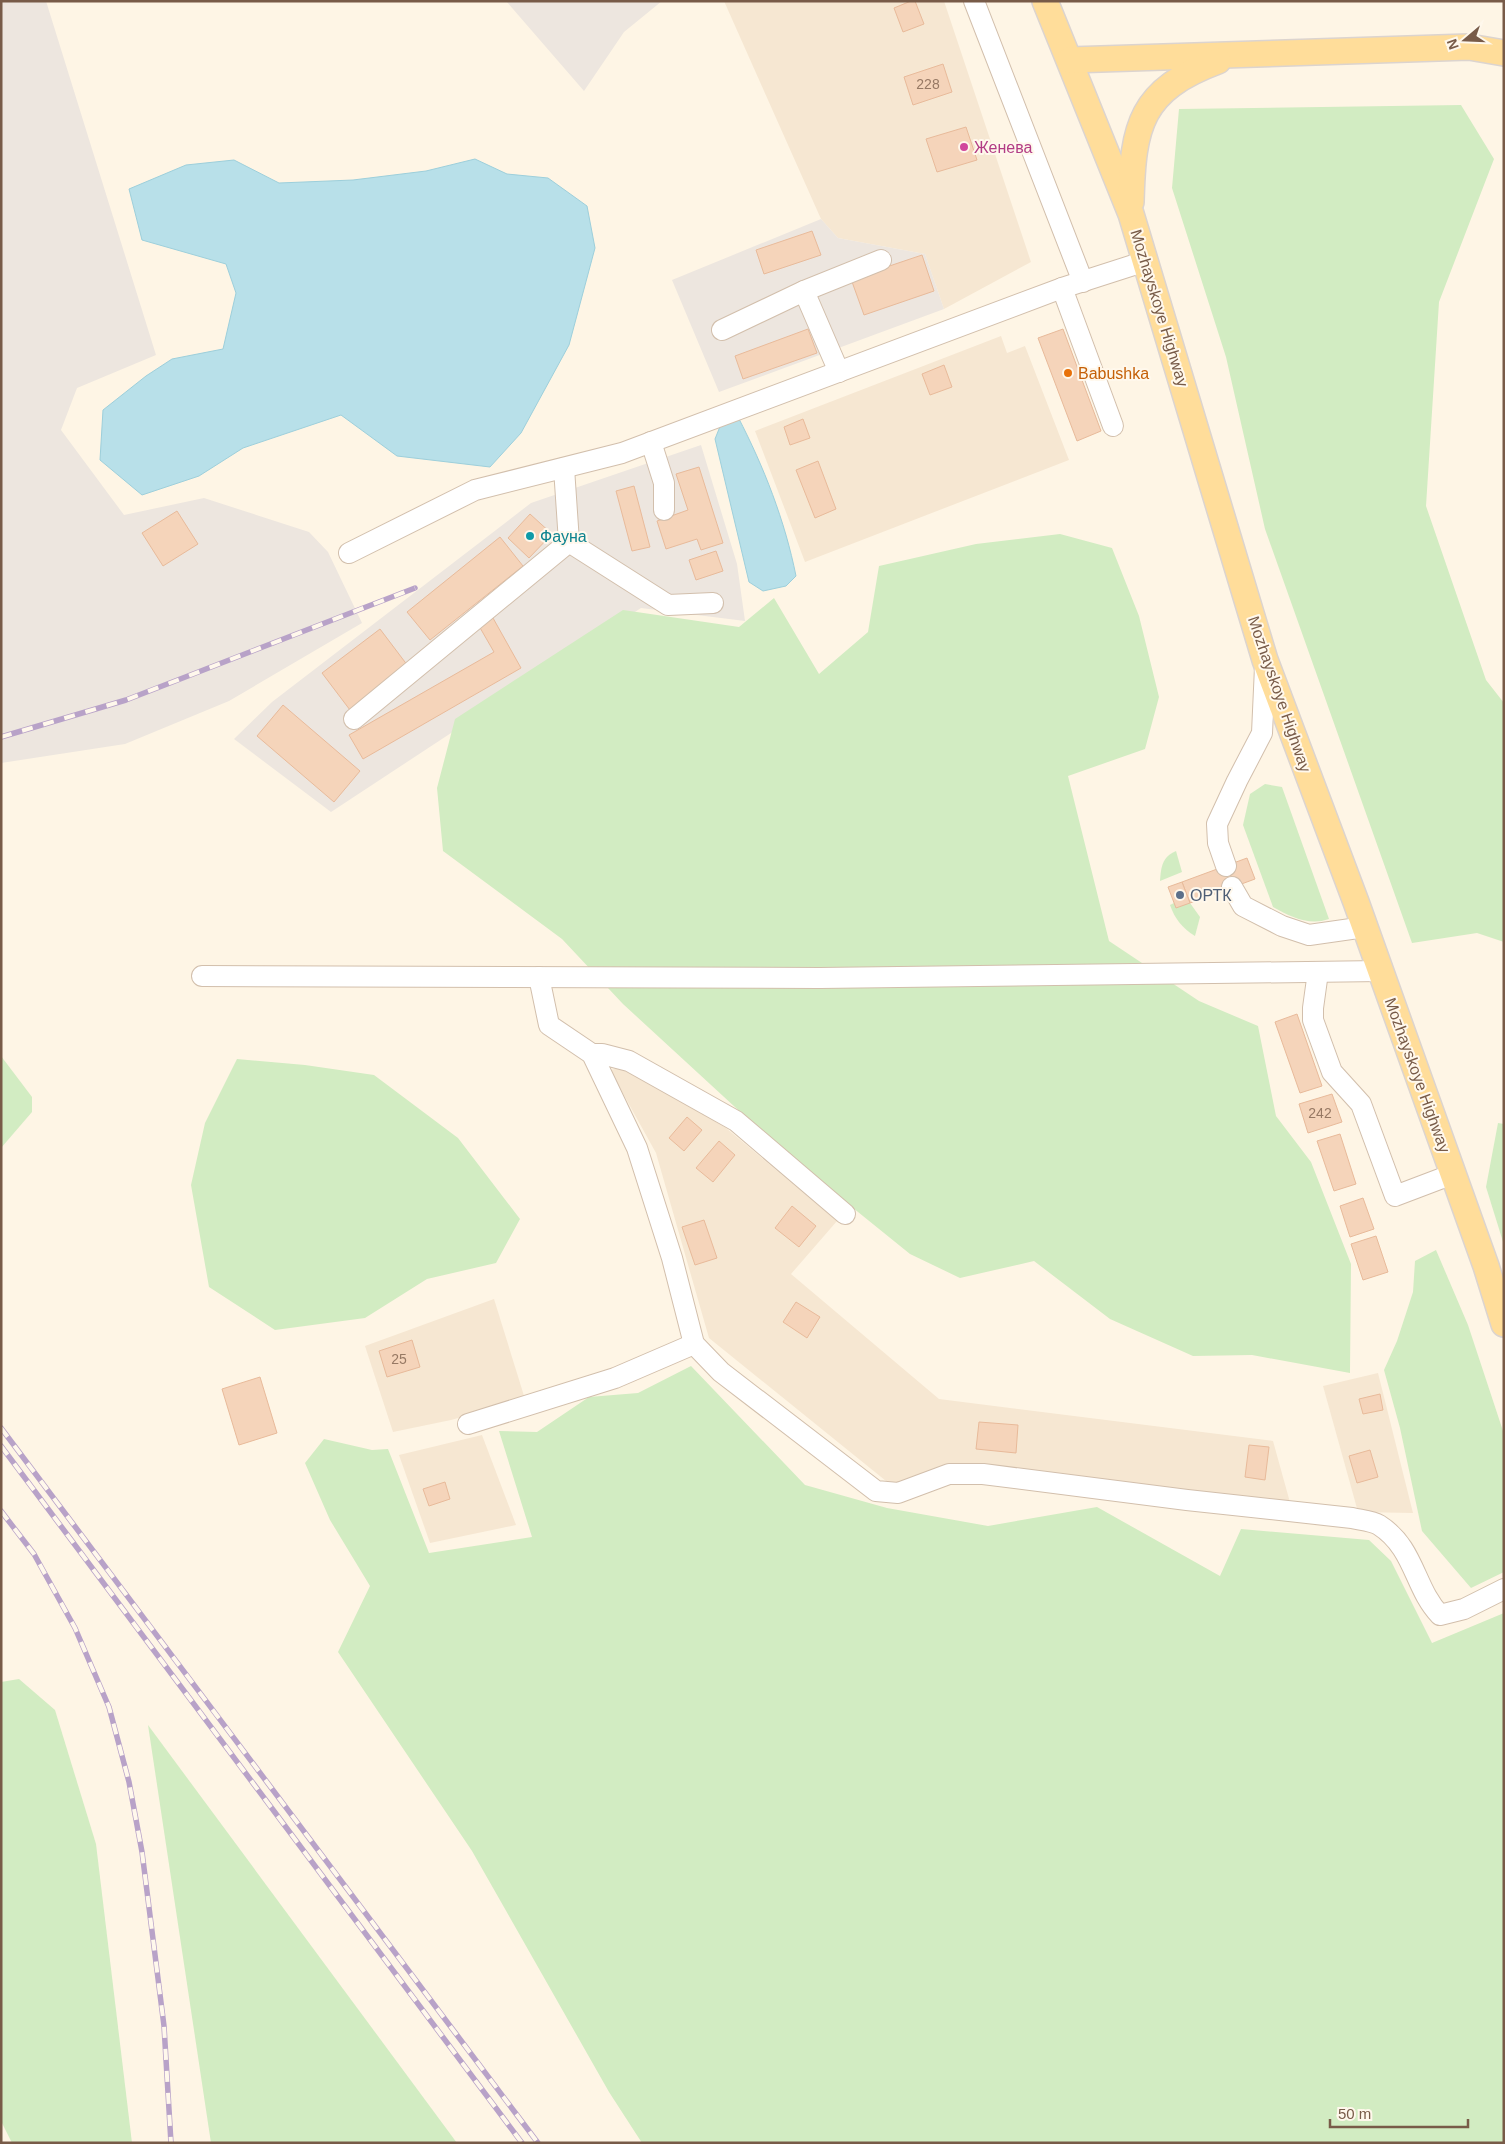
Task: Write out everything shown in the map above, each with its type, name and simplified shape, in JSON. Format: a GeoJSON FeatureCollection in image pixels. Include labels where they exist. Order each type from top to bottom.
{"type":"FeatureCollection","features":[{"type":"Feature","properties":{"kind":"main road","name":"Mozhayskoye Highway"},"geometry":{"type":"LineString","coordinates":[[1045,1],[1130,214],[1146,261],[1265,660],[1365,927],[1504,1324]]}},
{"type":"Feature","properties":{"kind":"main road"},"geometry":{"type":"LineString","coordinates":[[1469,47],[1504,33]]}},
{"type":"Feature","properties":{"kind":"main road"},"geometry":{"type":"LineString","coordinates":[[1070,60],[1469,47],[1504,53]]}},
{"type":"Feature","properties":{"kind":"main road"},"geometry":{"type":"LineString","coordinates":[[1130,214],[1132,162],[1140,124],[1158,96],[1190,72],[1237,54]]}},
{"type":"Feature","properties":{"kind":"lane"},"geometry":{"type":"LineString","coordinates":[[974,1],[1083,282]]}},
{"type":"Feature","properties":{"kind":"lane"},"geometry":{"type":"LineString","coordinates":[[722,330],[804,290],[881,260]]}},
{"type":"Feature","properties":{"kind":"lane"},"geometry":{"type":"LineString","coordinates":[[349,553],[475,490],[622,453],[1062,288],[1146,261]]}},
{"type":"Feature","properties":{"kind":"lane"},"geometry":{"type":"LineString","coordinates":[[1062,288],[1113,426]]}},
{"type":"Feature","properties":{"kind":"lane"},"geometry":{"type":"LineString","coordinates":[[804,290],[839,372]]}},
{"type":"Feature","properties":{"kind":"lane"},"geometry":{"type":"LineString","coordinates":[[651,442],[664,483],[664,510]]}},
{"type":"Feature","properties":{"kind":"lane"},"geometry":{"type":"LineString","coordinates":[[564,468],[569,542]]}},
{"type":"Feature","properties":{"kind":"lane"},"geometry":{"type":"LineString","coordinates":[[569,542],[668,605],[713,603]]}},
{"type":"Feature","properties":{"kind":"lane"},"geometry":{"type":"LineString","coordinates":[[354,719],[569,542]]}},
{"type":"Feature","properties":{"kind":"lane"},"geometry":{"type":"LineString","coordinates":[[1226,866],[1218,843],[1217,824],[1236,781],[1262,733],[1265,660]]}},
{"type":"Feature","properties":{"kind":"lane"},"geometry":{"type":"LineString","coordinates":[[1232,887],[1243,906],[1282,926],[1309,935],[1365,927]]}},
{"type":"Feature","properties":{"kind":"lane"},"geometry":{"type":"LineString","coordinates":[[1318,972],[1312,1008],[1314,1020],[1332,1072],[1361,1104],[1395,1196],[1453,1174]]}},
{"type":"Feature","properties":{"kind":"lane"},"geometry":{"type":"LineString","coordinates":[[202,976],[820,978],[1381,972]]}},
{"type":"Feature","properties":{"kind":"lane"},"geometry":{"type":"LineString","coordinates":[[539,977],[549,1025],[592,1054],[636,1148],[672,1258],[694,1344],[721,1372],[876,1491],[898,1494],[950,1474],[983,1474],[1352,1518],[1378,1524],[1400,1543],[1408,1555],[1431,1606],[1440,1615],[1464,1609],[1504,1589]]}},
{"type":"Feature","properties":{"kind":"lane"},"geometry":{"type":"LineString","coordinates":[[592,1054],[602,1054],[629,1061],[736,1121],[845,1214]]}},
{"type":"Feature","properties":{"kind":"lane"},"geometry":{"type":"LineString","coordinates":[[468,1424],[615,1378],[694,1344]]}},
{"type":"Feature","properties":{"kind":"shaded area"},"geometry":{"type":"Polygon","coordinates":[[[1,1],[46,1],[156,355],[77,388],[61,430],[124,515],[204,498],[309,532],[328,552],[362,623],[229,701],[125,744],[1,763],[1,1]]]}},
{"type":"Feature","properties":{"kind":"shaded area"},"geometry":{"type":"Polygon","coordinates":[[[506,1],[662,1],[624,32],[584,91],[506,1]]]}},
{"type":"Feature","properties":{"kind":"shaded area"},"geometry":{"type":"Polygon","coordinates":[[[724,1],[944,1],[1031,262],[944,309],[925,254],[838,238],[821,219],[724,1]]]}},
{"type":"Feature","properties":{"kind":"shaded area"},"geometry":{"type":"Polygon","coordinates":[[[821,219],[838,238],[925,254],[944,309],[719,392],[672,280],[821,219]]]}},
{"type":"Feature","properties":{"kind":"shaded area"},"geometry":{"type":"Polygon","coordinates":[[[1001,336],[1007,353],[1025,346],[1069,460],[805,562],[755,431],[1001,336]]]}},
{"type":"Feature","properties":{"kind":"shaded area"},"geometry":{"type":"Polygon","coordinates":[[[701,445],[737,564],[745,621],[641,608],[331,812],[234,739],[272,702],[531,503],[701,445]]]}},
{"type":"Feature","properties":{"kind":"shaded area"},"geometry":{"type":"Polygon","coordinates":[[[624,1067],[726,1128],[837,1221],[791,1274],[939,1399],[1273,1441],[1291,1506],[959,1466],[891,1485],[709,1338],[656,1153],[610,1070],[624,1067]]]}},
{"type":"Feature","properties":{"kind":"shaded area"},"geometry":{"type":"Polygon","coordinates":[[[494,1299],[525,1399],[451,1420],[393,1432],[365,1346],[494,1299]]]}},
{"type":"Feature","properties":{"kind":"shaded area"},"geometry":{"type":"Polygon","coordinates":[[[1378,1373],[1413,1513],[1358,1512],[1323,1386],[1378,1373]]]}},
{"type":"Feature","properties":{"kind":"shaded area"},"geometry":{"type":"Polygon","coordinates":[[[482,1435],[516,1525],[430,1543],[399,1455],[482,1435]]]}},
{"type":"Feature","properties":{"kind":"green space"},"geometry":{"type":"Polygon","coordinates":[[[1461,105],[1494,159],[1439,302],[1426,506],[1486,680],[1504,703],[1504,942],[1477,933],[1412,943],[1265,529],[1226,357],[1172,188],[1179,109],[1461,105]]]}},
{"type":"Feature","properties":{"kind":"green space"},"geometry":{"type":"Polygon","coordinates":[[[1060,534],[1112,548],[1139,616],[1159,697],[1145,749],[1068,776],[1109,941],[1199,1001],[1258,1026],[1276,1116],[1311,1162],[1351,1264],[1350,1373],[1252,1355],[1193,1356],[1110,1319],[1034,1261],[960,1278],[910,1254],[785,1153],[623,1004],[562,939],[443,851],[437,788],[455,719],[623,610],[739,627],[774,598],[819,674],[868,632],[879,566],[976,544],[1060,534]]]}},
{"type":"Feature","properties":{"kind":"green space"},"geometry":{"type":"Polygon","coordinates":[[[1265,784],[1282,787],[1329,919],[1307,921],[1293,917],[1273,907],[1243,825],[1250,794],[1265,784]]]}},
{"type":"Feature","properties":{"kind":"green space"},"geometry":{"type":"Polygon","coordinates":[[[1176,851],[1182,872],[1160,881],[1165,859],[1176,851]]]}},
{"type":"Feature","properties":{"kind":"green space"},"geometry":{"type":"Polygon","coordinates":[[[1174,903],[1190,903],[1200,917],[1195,936],[1186,930],[1174,915],[1170,905],[1174,903]]]}},
{"type":"Feature","properties":{"kind":"green space"},"geometry":{"type":"Polygon","coordinates":[[[1,1056],[32,1097],[32,1112],[1,1148],[1,1056]]]}},
{"type":"Feature","properties":{"kind":"green space"},"geometry":{"type":"Polygon","coordinates":[[[237,1059],[305,1065],[374,1075],[458,1138],[520,1219],[496,1263],[427,1279],[365,1318],[275,1330],[209,1287],[191,1185],[205,1123],[237,1059]]]}},
{"type":"Feature","properties":{"kind":"green space"},"geometry":{"type":"Polygon","coordinates":[[[1498,1123],[1504,1124],[1504,1245],[1486,1187],[1498,1123]]]}},
{"type":"Feature","properties":{"kind":"green space"},"geometry":{"type":"Polygon","coordinates":[[[1436,1250],[1468,1325],[1504,1434],[1504,1572],[1471,1588],[1422,1531],[1400,1428],[1384,1370],[1397,1341],[1413,1292],[1415,1261],[1436,1250]]]}},
{"type":"Feature","properties":{"kind":"green space"},"geometry":{"type":"Polygon","coordinates":[[[691,1366],[805,1485],[887,1508],[988,1526],[1097,1507],[1220,1576],[1241,1529],[1369,1540],[1391,1561],[1432,1643],[1504,1613],[1504,2143],[642,2143],[609,2092],[472,1851],[338,1652],[370,1586],[330,1520],[305,1463],[324,1439],[372,1450],[388,1449],[429,1553],[532,1537],[499,1431],[537,1432],[589,1397],[638,1393],[691,1366]]]}},
{"type":"Feature","properties":{"kind":"green space"},"geometry":{"type":"Polygon","coordinates":[[[19,1679],[55,1710],[96,1844],[132,2143],[12,2143],[1,2121],[1,1682],[19,1679]]]}},
{"type":"Feature","properties":{"kind":"green space"},"geometry":{"type":"Polygon","coordinates":[[[148,1725],[457,2143],[211,2143],[148,1725]]]}},
{"type":"Feature","properties":{"kind":"water"},"geometry":{"type":"Polygon","coordinates":[[[475,159],[507,174],[548,178],[587,206],[595,248],[569,345],[521,433],[490,467],[397,456],[341,415],[243,448],[199,476],[142,495],[100,460],[103,410],[146,376],[172,359],[223,349],[236,293],[226,264],[142,240],[129,189],[186,165],[234,160],[279,183],[353,180],[426,171],[475,159]]]}},
{"type":"Feature","properties":{"kind":"water"},"geometry":{"type":"Polygon","coordinates":[[[738,417],[773,495],[786,535],[796,576],[786,586],[763,591],[749,582],[715,439],[721,424],[738,417]]]}},
{"type":"Feature","properties":{"kind":"building"},"geometry":{"type":"Polygon","coordinates":[[[915,1],[924,24],[903,32],[894,8],[915,1]]]}},
{"type":"Feature","properties":{"kind":"building"},"geometry":{"type":"Polygon","coordinates":[[[943,64],[952,92],[913,105],[904,77],[943,64]]]}},
{"type":"Feature","properties":{"kind":"building"},"geometry":{"type":"Polygon","coordinates":[[[966,127],[977,160],[937,172],[926,139],[966,127]]]}},
{"type":"Feature","properties":{"kind":"building"},"geometry":{"type":"Polygon","coordinates":[[[812,231],[821,255],[764,274],[756,250],[812,231]]]}},
{"type":"Feature","properties":{"kind":"building"},"geometry":{"type":"Polygon","coordinates":[[[922,255],[934,291],[864,315],[851,279],[922,255]]]}},
{"type":"Feature","properties":{"kind":"building"},"geometry":{"type":"Polygon","coordinates":[[[808,329],[817,353],[743,379],[735,356],[808,329]]]}},
{"type":"Feature","properties":{"kind":"building"},"geometry":{"type":"Polygon","coordinates":[[[1063,329],[1101,431],[1077,441],[1038,338],[1063,329]]]}},
{"type":"Feature","properties":{"kind":"building"},"geometry":{"type":"Polygon","coordinates":[[[944,365],[952,387],[930,395],[922,374],[944,365]]]}},
{"type":"Feature","properties":{"kind":"building"},"geometry":{"type":"Polygon","coordinates":[[[803,419],[810,438],[790,445],[784,427],[803,419]]]}},
{"type":"Feature","properties":{"kind":"building"},"geometry":{"type":"Polygon","coordinates":[[[818,461],[836,509],[815,518],[796,470],[818,461]]]}},
{"type":"Feature","properties":{"kind":"building"},"geometry":{"type":"Polygon","coordinates":[[[699,467],[723,543],[701,550],[697,539],[666,549],[657,521],[688,510],[676,474],[699,467]]]}},
{"type":"Feature","properties":{"kind":"building"},"geometry":{"type":"Polygon","coordinates":[[[634,486],[650,547],[632,551],[616,491],[634,486]]]}},
{"type":"Feature","properties":{"kind":"building"},"geometry":{"type":"Polygon","coordinates":[[[177,511],[198,544],[163,566],[142,533],[177,511]]]}},
{"type":"Feature","properties":{"kind":"building","name":"Фауна"},"geometry":{"type":"Polygon","coordinates":[[[530,514],[552,534],[529,558],[508,538],[530,514]]]}},
{"type":"Feature","properties":{"kind":"building"},"geometry":{"type":"Polygon","coordinates":[[[500,537],[523,566],[430,640],[407,612],[500,537]]]}},
{"type":"Feature","properties":{"kind":"building"},"geometry":{"type":"Polygon","coordinates":[[[716,551],[723,571],[696,580],[689,560],[716,551]]]}},
{"type":"Feature","properties":{"kind":"building"},"geometry":{"type":"Polygon","coordinates":[[[493,618],[521,668],[363,759],[349,735],[494,652],[479,626],[493,618]]]}},
{"type":"Feature","properties":{"kind":"building"},"geometry":{"type":"Polygon","coordinates":[[[380,629],[408,666],[350,710],[322,673],[380,629]]]}},
{"type":"Feature","properties":{"kind":"building"},"geometry":{"type":"Polygon","coordinates":[[[283,705],[360,771],[334,802],[257,736],[283,705]]]}},
{"type":"Feature","properties":{"kind":"building"},"geometry":{"type":"Polygon","coordinates":[[[1247,858],[1255,879],[1190,903],[1182,882],[1247,858]]]}},
{"type":"Feature","properties":{"kind":"building"},"geometry":{"type":"Polygon","coordinates":[[[1182,882],[1190,903],[1176,908],[1168,887],[1182,882]]]}},
{"type":"Feature","properties":{"kind":"building"},"geometry":{"type":"Polygon","coordinates":[[[1297,1014],[1322,1086],[1300,1093],[1275,1022],[1297,1014]]]}},
{"type":"Feature","properties":{"kind":"building"},"geometry":{"type":"Polygon","coordinates":[[[1332,1094],[1342,1122],[1308,1133],[1299,1104],[1332,1094]]]}},
{"type":"Feature","properties":{"kind":"building"},"geometry":{"type":"Polygon","coordinates":[[[687,1117],[702,1130],[684,1151],[669,1138],[687,1117]]]}},
{"type":"Feature","properties":{"kind":"building"},"geometry":{"type":"Polygon","coordinates":[[[1340,1134],[1356,1184],[1334,1191],[1317,1141],[1340,1134]]]}},
{"type":"Feature","properties":{"kind":"building"},"geometry":{"type":"Polygon","coordinates":[[[719,1141],[735,1155],[713,1182],[696,1168],[719,1141]]]}},
{"type":"Feature","properties":{"kind":"building"},"geometry":{"type":"Polygon","coordinates":[[[1363,1198],[1374,1229],[1350,1237],[1340,1206],[1363,1198]]]}},
{"type":"Feature","properties":{"kind":"building"},"geometry":{"type":"Polygon","coordinates":[[[792,1206],[816,1226],[799,1247],[775,1228],[792,1206]]]}},
{"type":"Feature","properties":{"kind":"building"},"geometry":{"type":"Polygon","coordinates":[[[704,1220],[717,1258],[695,1265],[682,1227],[704,1220]]]}},
{"type":"Feature","properties":{"kind":"building"},"geometry":{"type":"Polygon","coordinates":[[[1376,1236],[1388,1272],[1363,1280],[1351,1244],[1376,1236]]]}},
{"type":"Feature","properties":{"kind":"building"},"geometry":{"type":"Polygon","coordinates":[[[796,1302],[820,1317],[807,1338],[783,1322],[796,1302]]]}},
{"type":"Feature","properties":{"kind":"building"},"geometry":{"type":"Polygon","coordinates":[[[412,1340],[420,1367],[387,1377],[379,1351],[412,1340]]]}},
{"type":"Feature","properties":{"kind":"building"},"geometry":{"type":"Polygon","coordinates":[[[260,1377],[277,1433],[239,1445],[222,1389],[260,1377]]]}},
{"type":"Feature","properties":{"kind":"building"},"geometry":{"type":"Polygon","coordinates":[[[1380,1394],[1383,1410],[1363,1414],[1359,1399],[1380,1394]]]}},
{"type":"Feature","properties":{"kind":"building"},"geometry":{"type":"Polygon","coordinates":[[[979,1422],[1018,1425],[1016,1453],[976,1449],[979,1422]]]}},
{"type":"Feature","properties":{"kind":"building"},"geometry":{"type":"Polygon","coordinates":[[[1249,1445],[1269,1447],[1265,1480],[1245,1477],[1249,1445]]]}},
{"type":"Feature","properties":{"kind":"building"},"geometry":{"type":"Polygon","coordinates":[[[1370,1450],[1378,1477],[1357,1483],[1349,1456],[1370,1450]]]}},
{"type":"Feature","properties":{"kind":"building"},"geometry":{"type":"Polygon","coordinates":[[[445,1482],[450,1499],[429,1506],[423,1489],[445,1482]]]}},
{"type":"Feature","properties":{"kind":"railway"},"geometry":{"type":"LineString","coordinates":[[1,737],[126,700],[415,588]]}},
{"type":"Feature","properties":{"kind":"railway"},"geometry":{"type":"LineString","coordinates":[[1,1428],[538,2143]]}},
{"type":"Feature","properties":{"kind":"railway"},"geometry":{"type":"LineString","coordinates":[[1,1446],[522,2143]]}},
{"type":"Feature","properties":{"kind":"railway"},"geometry":{"type":"LineString","coordinates":[[1,1511],[34,1554],[75,1628],[109,1707],[129,1782],[142,1852],[164,2026],[171,2143]]}},
{"type":"Feature","properties":{"kind":"place","name":"Женева"},"geometry":{"type":"Point","coordinates":[964,147]}},
{"type":"Feature","properties":{"kind":"place","name":"Babushka"},"geometry":{"type":"Point","coordinates":[1068,373]}},
{"type":"Feature","properties":{"kind":"place","name":"Фауна"},"geometry":{"type":"Point","coordinates":[530,536]}},
{"type":"Feature","properties":{"kind":"place","name":"ОРТК"},"geometry":{"type":"Point","coordinates":[1180,895]}}]}
